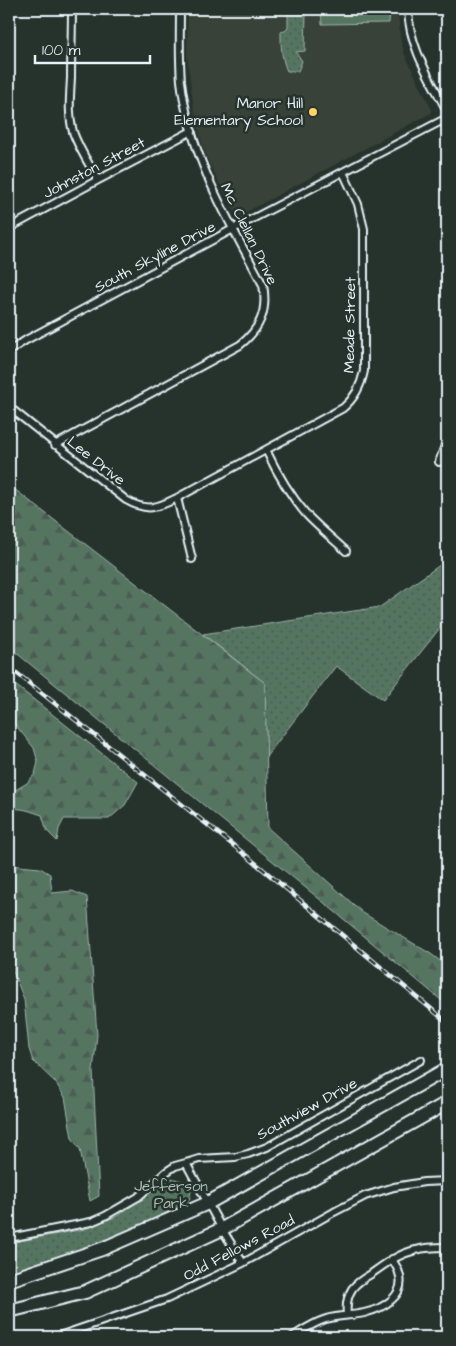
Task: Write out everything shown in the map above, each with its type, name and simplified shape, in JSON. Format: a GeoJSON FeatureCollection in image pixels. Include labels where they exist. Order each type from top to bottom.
{"type":"FeatureCollection","features":[{"type":"Feature","properties":{"kind":"highway"},"geometry":{"type":"LineString","coordinates":[[9,1280],[102,1249],[208,1203],[447,1069]]}},
{"type":"Feature","properties":{"kind":"highway"},"geometry":{"type":"LineString","coordinates":[[9,1310],[84,1292],[222,1229],[447,1103]]}},
{"type":"Feature","properties":{"kind":"street"},"geometry":{"type":"LineString","coordinates":[[72,9],[70,117],[79,146],[98,180]]}},
{"type":"Feature","properties":{"kind":"street","name":"Mc Clellan Drive"},"geometry":{"type":"LineString","coordinates":[[55,445],[240,345],[259,323],[265,305],[263,285],[212,187],[202,164],[192,131],[182,82],[180,9]]}},
{"type":"Feature","properties":{"kind":"street"},"geometry":{"type":"LineString","coordinates":[[408,9],[409,24],[415,48],[447,111]]}},
{"type":"Feature","properties":{"kind":"street","name":"South Skyline Drive"},"geometry":{"type":"LineString","coordinates":[[9,351],[26,340],[233,229],[447,118]]}},
{"type":"Feature","properties":{"kind":"street","name":"Johnston Street"},"geometry":{"type":"LineString","coordinates":[[9,228],[192,131]]}},
{"type":"Feature","properties":{"kind":"street","name":"Meade Street"},"geometry":{"type":"LineString","coordinates":[[178,498],[343,408],[354,396],[362,381],[364,370],[364,229],[358,204],[342,172]]}},
{"type":"Feature","properties":{"kind":"street","name":"Lee Drive"},"geometry":{"type":"LineString","coordinates":[[9,407],[55,445],[134,505],[154,508],[178,498]]}},
{"type":"Feature","properties":{"kind":"street"},"geometry":{"type":"LineString","coordinates":[[439,462],[447,440]]}},
{"type":"Feature","properties":{"kind":"street"},"geometry":{"type":"LineString","coordinates":[[266,450],[292,496],[316,524],[346,551]]}},
{"type":"Feature","properties":{"kind":"street"},"geometry":{"type":"LineString","coordinates":[[178,498],[192,559]]}},
{"type":"Feature","properties":{"kind":"street","name":"Southview Drive"},"geometry":{"type":"LineString","coordinates":[[9,1238],[91,1222],[105,1216],[138,1197],[175,1166],[199,1159],[235,1157],[256,1152],[421,1060]]}},
{"type":"Feature","properties":{"kind":"street"},"geometry":{"type":"LineString","coordinates":[[186,1163],[243,1263]]}},
{"type":"Feature","properties":{"kind":"street","name":"Odd Fellows Road"},"geometry":{"type":"LineString","coordinates":[[56,1337],[167,1299],[243,1263],[365,1196],[394,1187],[432,1181],[447,1181]]}},
{"type":"Feature","properties":{"kind":"street"},"geometry":{"type":"LineString","coordinates":[[347,1315],[346,1306],[352,1289],[392,1259],[418,1249],[447,1247]]}},
{"type":"Feature","properties":{"kind":"street"},"geometry":{"type":"LineString","coordinates":[[292,1337],[319,1321],[363,1313],[389,1303],[398,1291],[400,1278],[399,1271],[392,1259]]}},
{"type":"Feature","properties":{"kind":"shaded area","name":"Manor Hill Elementary School"},"geometry":{"type":"Polygon","coordinates":[[[188,9],[398,9],[400,37],[404,53],[432,110],[431,113],[237,217],[210,165],[202,144],[194,109],[187,56],[188,9]]]}},
{"type":"Feature","properties":{"kind":"green space"},"geometry":{"type":"Polygon","coordinates":[[[321,9],[390,9],[389,23],[322,24],[321,9]]]}},
{"type":"Feature","properties":{"kind":"green space"},"geometry":{"type":"Polygon","coordinates":[[[288,12],[306,12],[305,51],[296,52],[302,61],[298,71],[287,71],[282,56],[281,32],[288,28],[288,12]]]}},
{"type":"Feature","properties":{"kind":"green space"},"geometry":{"type":"Polygon","coordinates":[[[9,485],[265,683],[268,828],[363,913],[431,954],[447,966],[447,1005],[9,647],[9,485]]]}},
{"type":"Feature","properties":{"kind":"green space"},"geometry":{"type":"Polygon","coordinates":[[[447,560],[447,619],[383,700],[336,666],[266,757],[265,683],[203,634],[380,607],[447,560]]]}},
{"type":"Feature","properties":{"kind":"green space"},"geometry":{"type":"Polygon","coordinates":[[[9,680],[138,782],[125,805],[109,819],[64,819],[59,829],[57,841],[47,831],[42,815],[21,809],[9,810],[9,794],[27,783],[35,774],[38,762],[34,748],[9,717],[9,680]]]}},
{"type":"Feature","properties":{"kind":"green space"},"geometry":{"type":"Polygon","coordinates":[[[9,865],[40,868],[50,874],[52,893],[72,891],[87,897],[97,1035],[93,1071],[99,1196],[90,1201],[80,1149],[72,1138],[65,1097],[55,1082],[33,1061],[29,1049],[24,999],[9,962],[9,865]]]}},
{"type":"Feature","properties":{"kind":"green space","name":"Jefferson Park"},"geometry":{"type":"Polygon","coordinates":[[[169,1178],[182,1181],[191,1190],[190,1198],[185,1204],[134,1228],[89,1246],[9,1272],[9,1243],[85,1229],[117,1216],[144,1197],[162,1181],[169,1178]]]}},
{"type":"Feature","properties":{"kind":"railway"},"geometry":{"type":"LineString","coordinates":[[9,667],[248,857],[447,1022]]}},
{"type":"Feature","properties":{"kind":"place","name":"Manor Hill Elementary School"},"geometry":{"type":"Point","coordinates":[313,112]}}]}
